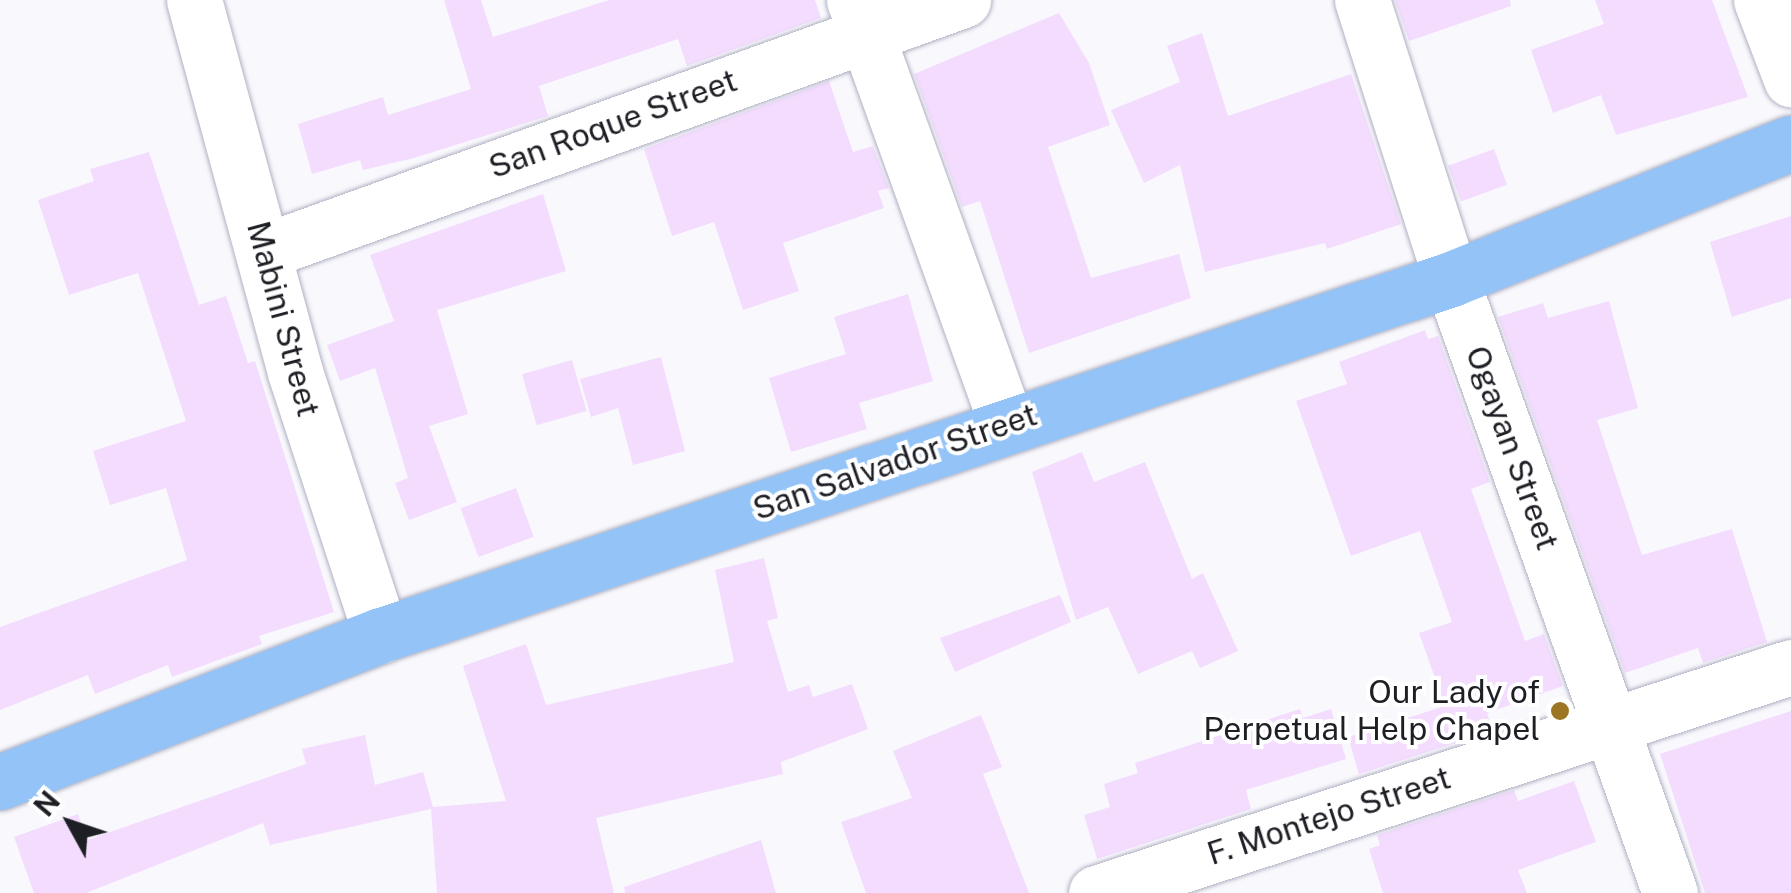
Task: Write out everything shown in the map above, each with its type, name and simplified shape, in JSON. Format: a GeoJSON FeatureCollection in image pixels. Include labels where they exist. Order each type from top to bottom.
{"type":"FeatureCollection","features":[{"type":"Feature","properties":{"kind":"highway","name":"San Salvador Street"},"geometry":{"type":"LineString","coordinates":[[0,782],[381,635],[1450,279],[1791,144]]}},
{"type":"Feature","properties":{"kind":"street","name":"Mabini Street"},"geometry":{"type":"LineString","coordinates":[[194,0],[264,251],[381,635]]}},
{"type":"Feature","properties":{"kind":"street","name":"San Roque Street"},"geometry":{"type":"LineString","coordinates":[[264,251],[860,16],[963,0]]}},
{"type":"Feature","properties":{"kind":"street","name":"Ogayan Street"},"geometry":{"type":"LineString","coordinates":[[1362,0],[1450,279],[1670,893]]}},
{"type":"Feature","properties":{"kind":"street"},"geometry":{"type":"LineString","coordinates":[[1761,0],[1791,79]]}},
{"type":"Feature","properties":{"kind":"street"},"geometry":{"type":"LineString","coordinates":[[860,16],[1007,424]]}},
{"type":"Feature","properties":{"kind":"street","name":"F. Montejo Street"},"geometry":{"type":"LineString","coordinates":[[1096,893],[1791,668]]}},
{"type":"Feature","properties":{"kind":"building"},"geometry":{"type":"Polygon","coordinates":[[[444,0],[481,0],[493,37],[609,0],[815,0],[821,18],[687,66],[678,39],[539,86],[548,116],[414,158],[363,170],[360,160],[312,174],[298,124],[383,97],[388,115],[471,89],[444,0]]]}},
{"type":"Feature","properties":{"kind":"building"},"geometry":{"type":"Polygon","coordinates":[[[1395,0],[1510,0],[1511,6],[1409,41],[1395,0]]]}},
{"type":"Feature","properties":{"kind":"building"},"geometry":{"type":"Polygon","coordinates":[[[1595,0],[1712,0],[1748,97],[1616,135],[1601,95],[1553,113],[1531,50],[1604,24],[1595,0]]]}},
{"type":"Feature","properties":{"kind":"building"},"geometry":{"type":"Polygon","coordinates":[[[1059,13],[1089,63],[1110,125],[1048,147],[1091,278],[1179,254],[1191,298],[1029,353],[980,201],[962,207],[914,74],[1059,13]]]}},
{"type":"Feature","properties":{"kind":"building"},"geometry":{"type":"Polygon","coordinates":[[[1202,33],[1228,116],[1351,74],[1401,224],[1327,249],[1325,243],[1205,272],[1180,165],[1144,183],[1111,110],[1180,82],[1167,46],[1202,33]]]}},
{"type":"Feature","properties":{"kind":"building"},"geometry":{"type":"Polygon","coordinates":[[[829,81],[853,152],[873,146],[889,188],[878,191],[884,208],[783,243],[799,291],[743,310],[714,222],[672,236],[644,149],[829,81]]]}},
{"type":"Feature","properties":{"kind":"building"},"geometry":{"type":"Polygon","coordinates":[[[1494,149],[1507,185],[1461,201],[1448,166],[1494,149]]]}},
{"type":"Feature","properties":{"kind":"building"},"geometry":{"type":"Polygon","coordinates":[[[149,152],[199,305],[226,296],[248,363],[255,361],[334,612],[259,636],[262,644],[172,677],[168,665],[95,694],[88,675],[0,710],[0,627],[187,560],[166,488],[110,505],[93,451],[186,421],[138,273],[69,295],[38,200],[94,181],[90,169],[149,152]]]}},
{"type":"Feature","properties":{"kind":"building"},"geometry":{"type":"Polygon","coordinates":[[[543,194],[566,271],[437,310],[468,414],[429,426],[457,502],[409,520],[395,483],[408,478],[375,368],[340,381],[327,345],[394,321],[370,255],[543,194]]]}},
{"type":"Feature","properties":{"kind":"building"},"geometry":{"type":"Polygon","coordinates":[[[1791,216],[1791,298],[1732,317],[1710,242],[1791,216]]]}},
{"type":"Feature","properties":{"kind":"building"},"geometry":{"type":"Polygon","coordinates":[[[908,294],[933,381],[859,403],[867,429],[791,452],[769,378],[846,354],[834,317],[908,294]]]}},
{"type":"Feature","properties":{"kind":"building"},"geometry":{"type":"Polygon","coordinates":[[[1609,301],[1638,408],[1597,420],[1642,555],[1732,529],[1767,642],[1703,663],[1698,648],[1625,673],[1498,317],[1543,303],[1548,318],[1609,301]]]}},
{"type":"Feature","properties":{"kind":"building"},"geometry":{"type":"Polygon","coordinates":[[[1425,330],[1428,339],[1438,336],[1490,482],[1471,489],[1525,641],[1544,634],[1563,686],[1487,713],[1493,731],[1359,774],[1348,737],[1445,706],[1419,633],[1452,622],[1420,531],[1351,556],[1296,401],[1347,384],[1339,362],[1425,330]]]}},
{"type":"Feature","properties":{"kind":"building"},"geometry":{"type":"Polygon","coordinates":[[[661,357],[685,451],[633,465],[618,408],[591,417],[580,379],[661,357]]]}},
{"type":"Feature","properties":{"kind":"building"},"geometry":{"type":"Polygon","coordinates":[[[572,360],[587,411],[537,425],[522,374],[572,360]]]}},
{"type":"Feature","properties":{"kind":"building"},"geometry":{"type":"Polygon","coordinates":[[[1082,452],[1094,482],[1145,462],[1192,579],[1203,573],[1238,651],[1200,668],[1192,651],[1138,674],[1108,607],[1076,620],[1032,472],[1082,452]]]}},
{"type":"Feature","properties":{"kind":"building"},"geometry":{"type":"Polygon","coordinates":[[[516,488],[534,537],[478,557],[461,508],[516,488]]]}},
{"type":"Feature","properties":{"kind":"building"},"geometry":{"type":"Polygon","coordinates":[[[764,558],[778,618],[767,621],[788,692],[809,685],[813,697],[852,684],[868,729],[781,762],[783,774],[596,818],[614,893],[437,893],[431,809],[270,845],[263,823],[86,893],[34,893],[14,837],[78,814],[87,840],[306,764],[302,749],[365,735],[375,785],[423,772],[433,807],[506,801],[463,666],[526,644],[546,705],[734,662],[715,570],[764,558]]]}},
{"type":"Feature","properties":{"kind":"building"},"geometry":{"type":"Polygon","coordinates":[[[1060,595],[1071,622],[955,672],[940,638],[1060,595]]]}},
{"type":"Feature","properties":{"kind":"building"},"geometry":{"type":"Polygon","coordinates":[[[1300,709],[1303,718],[1331,709],[1346,759],[1246,790],[1251,809],[1097,859],[1084,815],[1110,807],[1104,784],[1138,773],[1135,763],[1300,709]]]}},
{"type":"Feature","properties":{"kind":"building"},"geometry":{"type":"Polygon","coordinates":[[[1791,711],[1791,893],[1705,893],[1660,754],[1791,711]]]}},
{"type":"Feature","properties":{"kind":"building"},"geometry":{"type":"Polygon","coordinates":[[[981,715],[1002,767],[983,774],[1029,893],[866,893],[841,822],[912,798],[893,751],[981,715]]]}},
{"type":"Feature","properties":{"kind":"building"},"geometry":{"type":"Polygon","coordinates":[[[1574,781],[1596,842],[1518,870],[1527,893],[1383,893],[1369,849],[1380,845],[1377,835],[1514,790],[1518,801],[1574,781]]]}},
{"type":"Feature","properties":{"kind":"building"},"geometry":{"type":"Polygon","coordinates":[[[761,840],[776,893],[625,893],[624,887],[761,840]]]}},
{"type":"Feature","properties":{"kind":"place","name":"Our Lady of Perpetual Help Chapel"},"geometry":{"type":"Point","coordinates":[1560,711]}}]}
